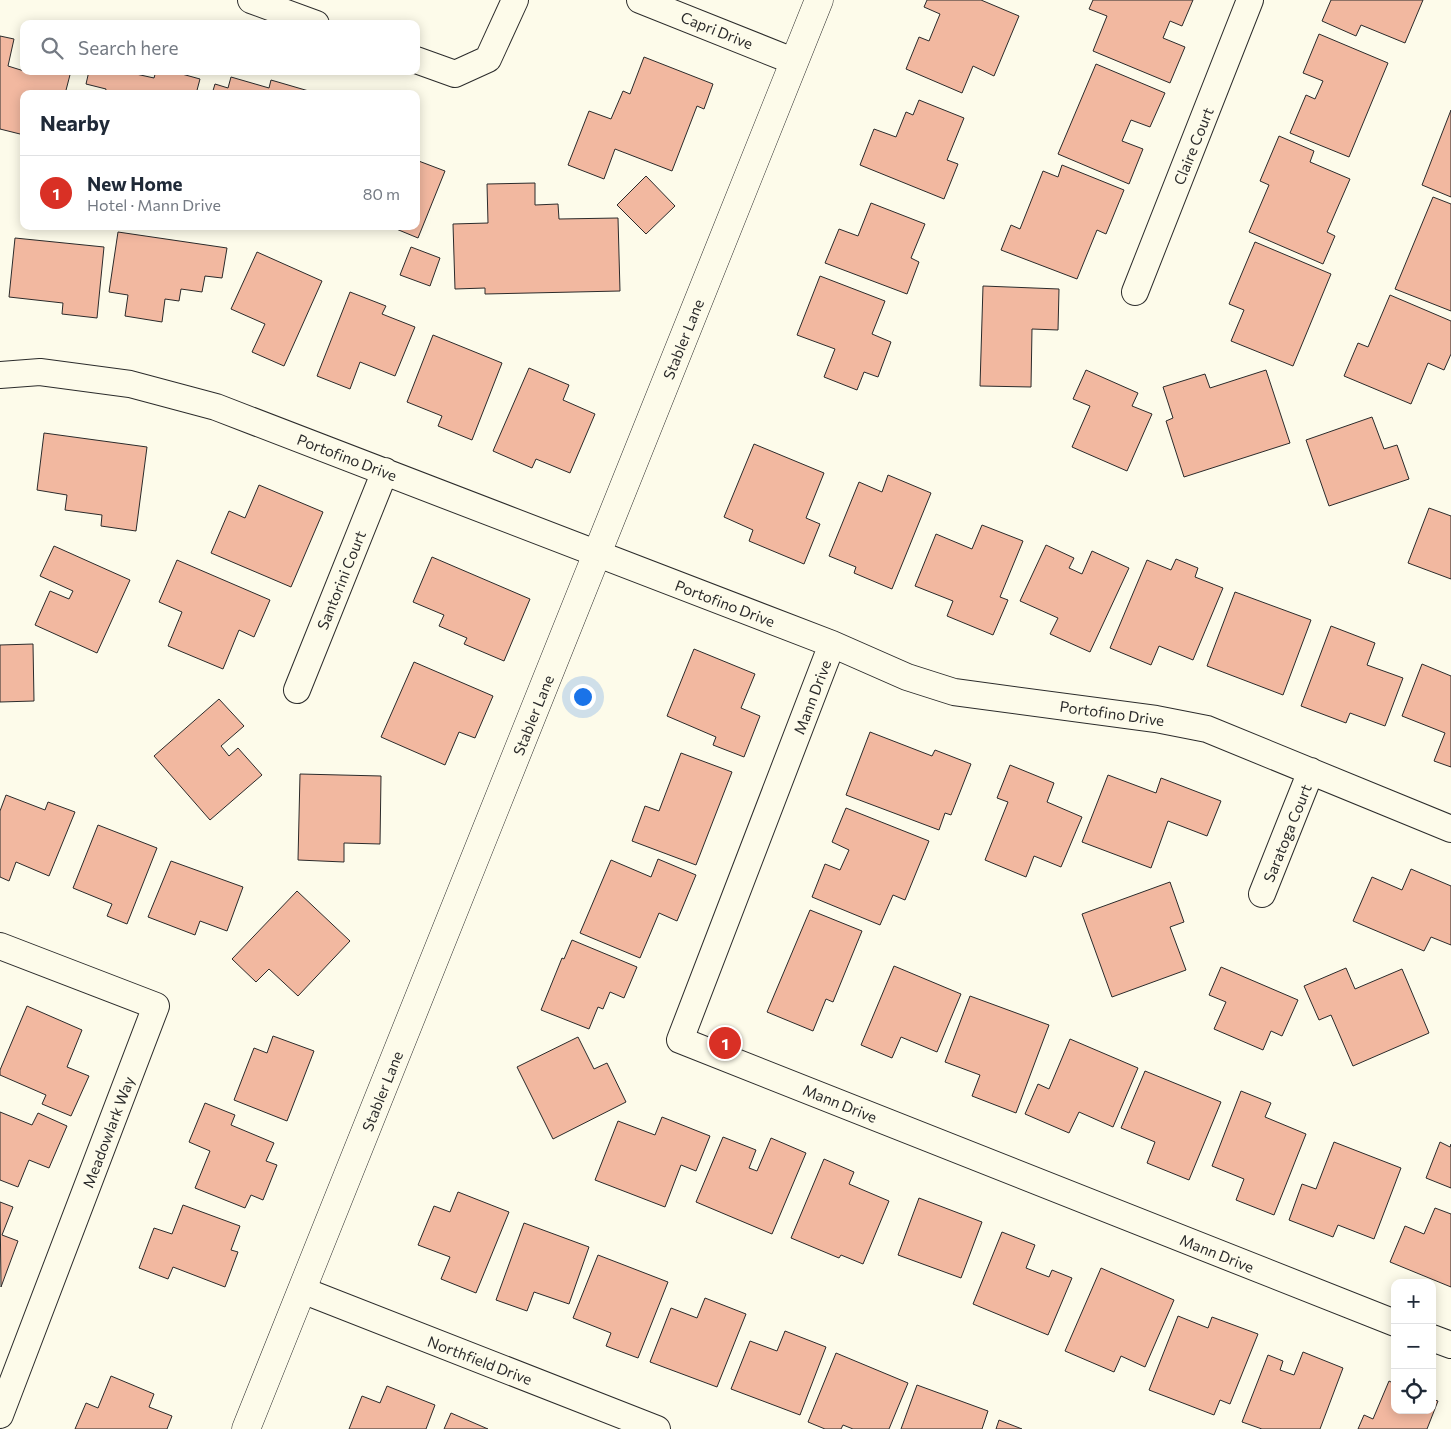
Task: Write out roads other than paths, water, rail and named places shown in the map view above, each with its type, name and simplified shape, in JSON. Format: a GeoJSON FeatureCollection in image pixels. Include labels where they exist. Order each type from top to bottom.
{"type":"FeatureCollection","features":[{"type":"Feature","properties":{"kind":"street"},"geometry":{"type":"LineString","coordinates":[[251,0],[305,20]]}},
{"type":"Feature","properties":{"kind":"street"},"geometry":{"type":"LineString","coordinates":[[420,61],[454,74],[488,59],[514,0]]}},
{"type":"Feature","properties":{"kind":"street","name":"Capri Drive"},"geometry":{"type":"LineString","coordinates":[[640,0],[793,60]]}},
{"type":"Feature","properties":{"kind":"street","name":"Stabler Lane"},"geometry":{"type":"LineString","coordinates":[[246,1429],[818,0]]}},
{"type":"Feature","properties":{"kind":"street","name":"Claire Court"},"geometry":{"type":"LineString","coordinates":[[1135,292],[1250,0]]}},
{"type":"Feature","properties":{"kind":"street","name":"Portofino Drive"},"geometry":{"type":"LineString","coordinates":[[0,375],[40,372],[130,384],[216,407],[832,644],[907,677],[954,692],[1156,718],[1207,729],[1451,828]]}},
{"type":"Feature","properties":{"kind":"street","name":"Santorini Court"},"geometry":{"type":"LineString","coordinates":[[297,690],[385,471]]}},
{"type":"Feature","properties":{"kind":"street","name":"Mann Drive"},"geometry":{"type":"LineString","coordinates":[[832,644],[680,1040],[1391,1321]]}},
{"type":"Feature","properties":{"kind":"street","name":"Saratoga Court"},"geometry":{"type":"LineString","coordinates":[[1262,894],[1311,771]]}},
{"type":"Feature","properties":{"kind":"street","name":"Meadowlark Way"},"geometry":{"type":"LineString","coordinates":[[0,946],[156,1006],[0,1415]]}},
{"type":"Feature","properties":{"kind":"street","name":"Northfield Drive"},"geometry":{"type":"LineString","coordinates":[[302,1290],[657,1429]]}},
{"type":"Feature","properties":{"kind":"street"},"geometry":{"type":"LineString","coordinates":[[1436,1339],[1451,1345]]}},
{"type":"Feature","properties":{"kind":"place","name":"New Home"},"geometry":{"type":"Point","coordinates":[725,1043]}}]}
